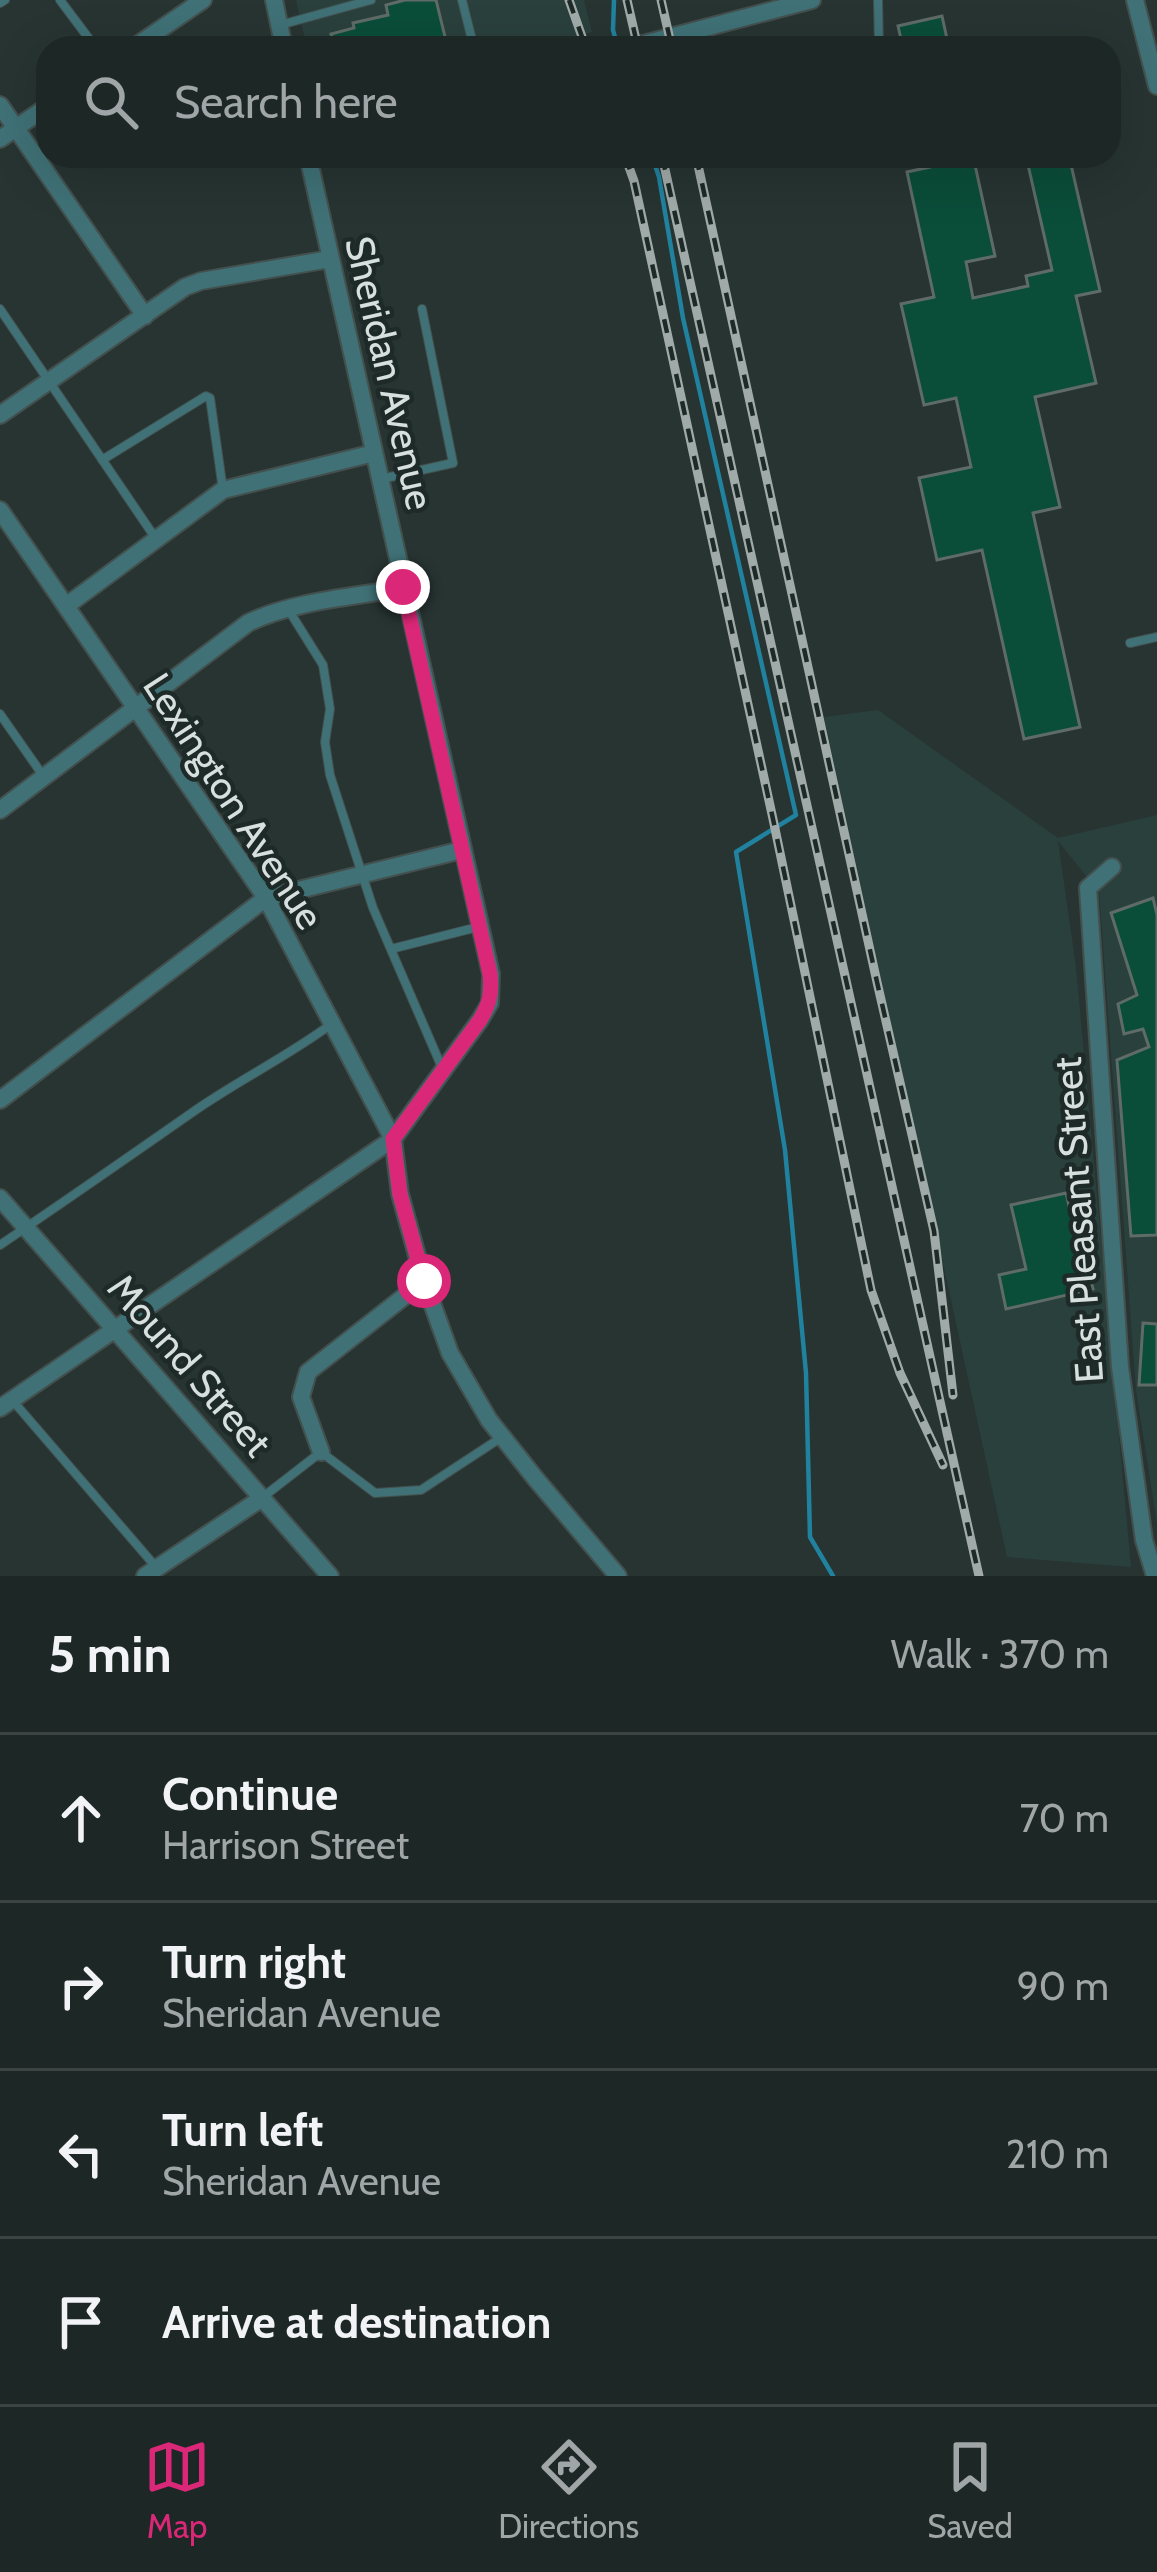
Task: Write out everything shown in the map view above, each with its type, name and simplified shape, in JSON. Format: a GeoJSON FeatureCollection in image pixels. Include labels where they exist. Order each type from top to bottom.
{"type":"FeatureCollection","features":[{"type":"Feature","properties":{"kind":"street"},"geometry":{"type":"LineString","coordinates":[[150,36],[203,0]]}},
{"type":"Feature","properties":{"kind":"street"},"geometry":{"type":"LineString","coordinates":[[261,0],[279,25]]}},
{"type":"Feature","properties":{"kind":"street"},"geometry":{"type":"LineString","coordinates":[[274,0],[281,36]]}},
{"type":"Feature","properties":{"kind":"street"},"geometry":{"type":"LineString","coordinates":[[674,36],[812,0]]}},
{"type":"Feature","properties":{"kind":"street"},"geometry":{"type":"LineString","coordinates":[[1135,0],[1157,82]]}},
{"type":"Feature","properties":{"kind":"street"},"geometry":{"type":"LineString","coordinates":[[0,105],[8,134],[145,316]]}},
{"type":"Feature","properties":{"kind":"street"},"geometry":{"type":"LineString","coordinates":[[8,134],[36,114]]}},
{"type":"Feature","properties":{"kind":"street","name":"Sheridan Avenue"},"geometry":{"type":"LineString","coordinates":[[6,1404],[393,1139],[490,1003],[490,974],[480,927],[311,168]]}},
{"type":"Feature","properties":{"kind":"street"},"geometry":{"type":"LineString","coordinates":[[0,416],[185,287],[330,259]]}},
{"type":"Feature","properties":{"kind":"street"},"geometry":{"type":"LineString","coordinates":[[66,606],[223,490],[374,453]]}},
{"type":"Feature","properties":{"kind":"street","name":"Lexington Avenue"},"geometry":{"type":"LineString","coordinates":[[0,510],[266,898],[393,1139]]}},
{"type":"Feature","properties":{"kind":"street"},"geometry":{"type":"LineString","coordinates":[[0,810],[248,623],[289,609],[403,587]]}},
{"type":"Feature","properties":{"kind":"street"},"geometry":{"type":"LineString","coordinates":[[0,1100],[266,898],[462,850]]}},
{"type":"Feature","properties":{"kind":"street","name":"East Pleasant Street"},"geometry":{"type":"LineString","coordinates":[[1112,867],[1088,888],[1120,1367],[1144,1540],[1155,1576]]}},
{"type":"Feature","properties":{"kind":"street"},"geometry":{"type":"LineString","coordinates":[[393,1139],[400,1194],[450,1353],[502,1437],[618,1576]]}},
{"type":"Feature","properties":{"kind":"street","name":"Mound Street"},"geometry":{"type":"LineString","coordinates":[[0,1198],[330,1576]]}},
{"type":"Feature","properties":{"kind":"street"},"geometry":{"type":"LineString","coordinates":[[321,1452],[301,1397],[308,1372],[424,1281]]}},
{"type":"Feature","properties":{"kind":"street"},"geometry":{"type":"LineString","coordinates":[[151,1572],[262,1498]]}},
{"type":"Feature","properties":{"kind":"lane"},"geometry":{"type":"LineString","coordinates":[[60,0],[87,36]]}},
{"type":"Feature","properties":{"kind":"lane"},"geometry":{"type":"LineString","coordinates":[[279,25],[371,0]]}},
{"type":"Feature","properties":{"kind":"lane"},"geometry":{"type":"LineString","coordinates":[[462,0],[471,36]]}},
{"type":"Feature","properties":{"kind":"lane"},"geometry":{"type":"LineString","coordinates":[[878,0],[879,36]]}},
{"type":"Feature","properties":{"kind":"lane"},"geometry":{"type":"LineString","coordinates":[[0,309],[157,540]]}},
{"type":"Feature","properties":{"kind":"lane"},"geometry":{"type":"LineString","coordinates":[[379,479],[453,463],[422,309]]}},
{"type":"Feature","properties":{"kind":"lane"},"geometry":{"type":"LineString","coordinates":[[102,460],[206,396],[223,490]]}},
{"type":"Feature","properties":{"kind":"lane"},"geometry":{"type":"LineString","coordinates":[[289,609],[323,665],[330,709],[325,742],[330,775],[373,908],[444,1071]]}},
{"type":"Feature","properties":{"kind":"lane"},"geometry":{"type":"LineString","coordinates":[[1130,643],[1157,637]]}},
{"type":"Feature","properties":{"kind":"lane"},"geometry":{"type":"LineString","coordinates":[[0,714],[44,777]]}},
{"type":"Feature","properties":{"kind":"lane"},"geometry":{"type":"LineString","coordinates":[[391,949],[480,927]]}},
{"type":"Feature","properties":{"kind":"lane"},"geometry":{"type":"LineString","coordinates":[[0,1245],[331,1024]]}},
{"type":"Feature","properties":{"kind":"lane"},"geometry":{"type":"LineString","coordinates":[[6,1404],[151,1572]]}},
{"type":"Feature","properties":{"kind":"lane"},"geometry":{"type":"LineString","coordinates":[[262,1498],[321,1452],[375,1493],[421,1490],[502,1437]]}},
{"type":"Feature","properties":{"kind":"shaded area"},"geometry":{"type":"Polygon","coordinates":[[[296,0],[584,0],[592,32],[578,36],[304,36],[296,0]]]}},
{"type":"Feature","properties":{"kind":"shaded area"},"geometry":{"type":"Polygon","coordinates":[[[878,710],[1058,838],[1157,815],[1157,1523],[1136,1390],[1099,892],[1058,841],[1076,967],[1131,1567],[1007,1557],[824,717],[878,710]]]}},
{"type":"Feature","properties":{"kind":"building"},"geometry":{"type":"Polygon","coordinates":[[[436,0],[445,36],[332,36],[354,28],[353,23],[388,15],[386,5],[436,0]]]}},
{"type":"Feature","properties":{"kind":"building"},"geometry":{"type":"Polygon","coordinates":[[[942,16],[946,36],[900,36],[898,26],[942,16]]]}},
{"type":"Feature","properties":{"kind":"building"},"geometry":{"type":"Polygon","coordinates":[[[976,168],[995,256],[966,262],[973,298],[1028,286],[1026,276],[1052,270],[1029,168],[1072,168],[1100,291],[1076,296],[1096,383],[1035,397],[1060,507],[1033,513],[1080,727],[1024,739],[982,550],[937,560],[919,478],[971,467],[956,398],[924,405],[901,304],[934,297],[907,172],[976,168]]]}},
{"type":"Feature","properties":{"kind":"building"},"geometry":{"type":"Polygon","coordinates":[[[1153,898],[1157,915],[1157,1235],[1131,1236],[1117,1060],[1149,1047],[1143,1029],[1124,1034],[1118,1004],[1137,995],[1111,913],[1153,898]]]}},
{"type":"Feature","properties":{"kind":"building"},"geometry":{"type":"Polygon","coordinates":[[[1066,1193],[1093,1289],[1006,1309],[999,1275],[1026,1269],[1011,1205],[1066,1193]]]}},
{"type":"Feature","properties":{"kind":"building"},"geometry":{"type":"Polygon","coordinates":[[[1143,1323],[1157,1324],[1157,1385],[1139,1385],[1143,1323]]]}},
{"type":"Feature","properties":{"kind":"waterway"},"geometry":{"type":"LineString","coordinates":[[614,0],[615,36]]}},
{"type":"Feature","properties":{"kind":"waterway"},"geometry":{"type":"LineString","coordinates":[[656,168],[683,318],[796,815],[736,852],[785,1150],[806,1373],[810,1537],[833,1576]]}},
{"type":"Feature","properties":{"kind":"railway"},"geometry":{"type":"LineString","coordinates":[[569,0],[582,36]]}},
{"type":"Feature","properties":{"kind":"railway"},"geometry":{"type":"LineString","coordinates":[[627,0],[635,36]]}},
{"type":"Feature","properties":{"kind":"railway"},"geometry":{"type":"LineString","coordinates":[[661,0],[669,36]]}},
{"type":"Feature","properties":{"kind":"railway"},"geometry":{"type":"LineString","coordinates":[[629,168],[871,1290],[900,1373],[943,1465]]}},
{"type":"Feature","properties":{"kind":"railway"},"geometry":{"type":"LineString","coordinates":[[665,168],[979,1576]]}},
{"type":"Feature","properties":{"kind":"railway"},"geometry":{"type":"LineString","coordinates":[[699,168],[934,1231],[953,1395]]}},
{"type":"Feature","properties":{"kind":"route"},"geometry":{"type":"LineString","coordinates":[[403,587],[492,993],[480,1020],[393,1139],[395,1172],[424,1281]]}}]}
